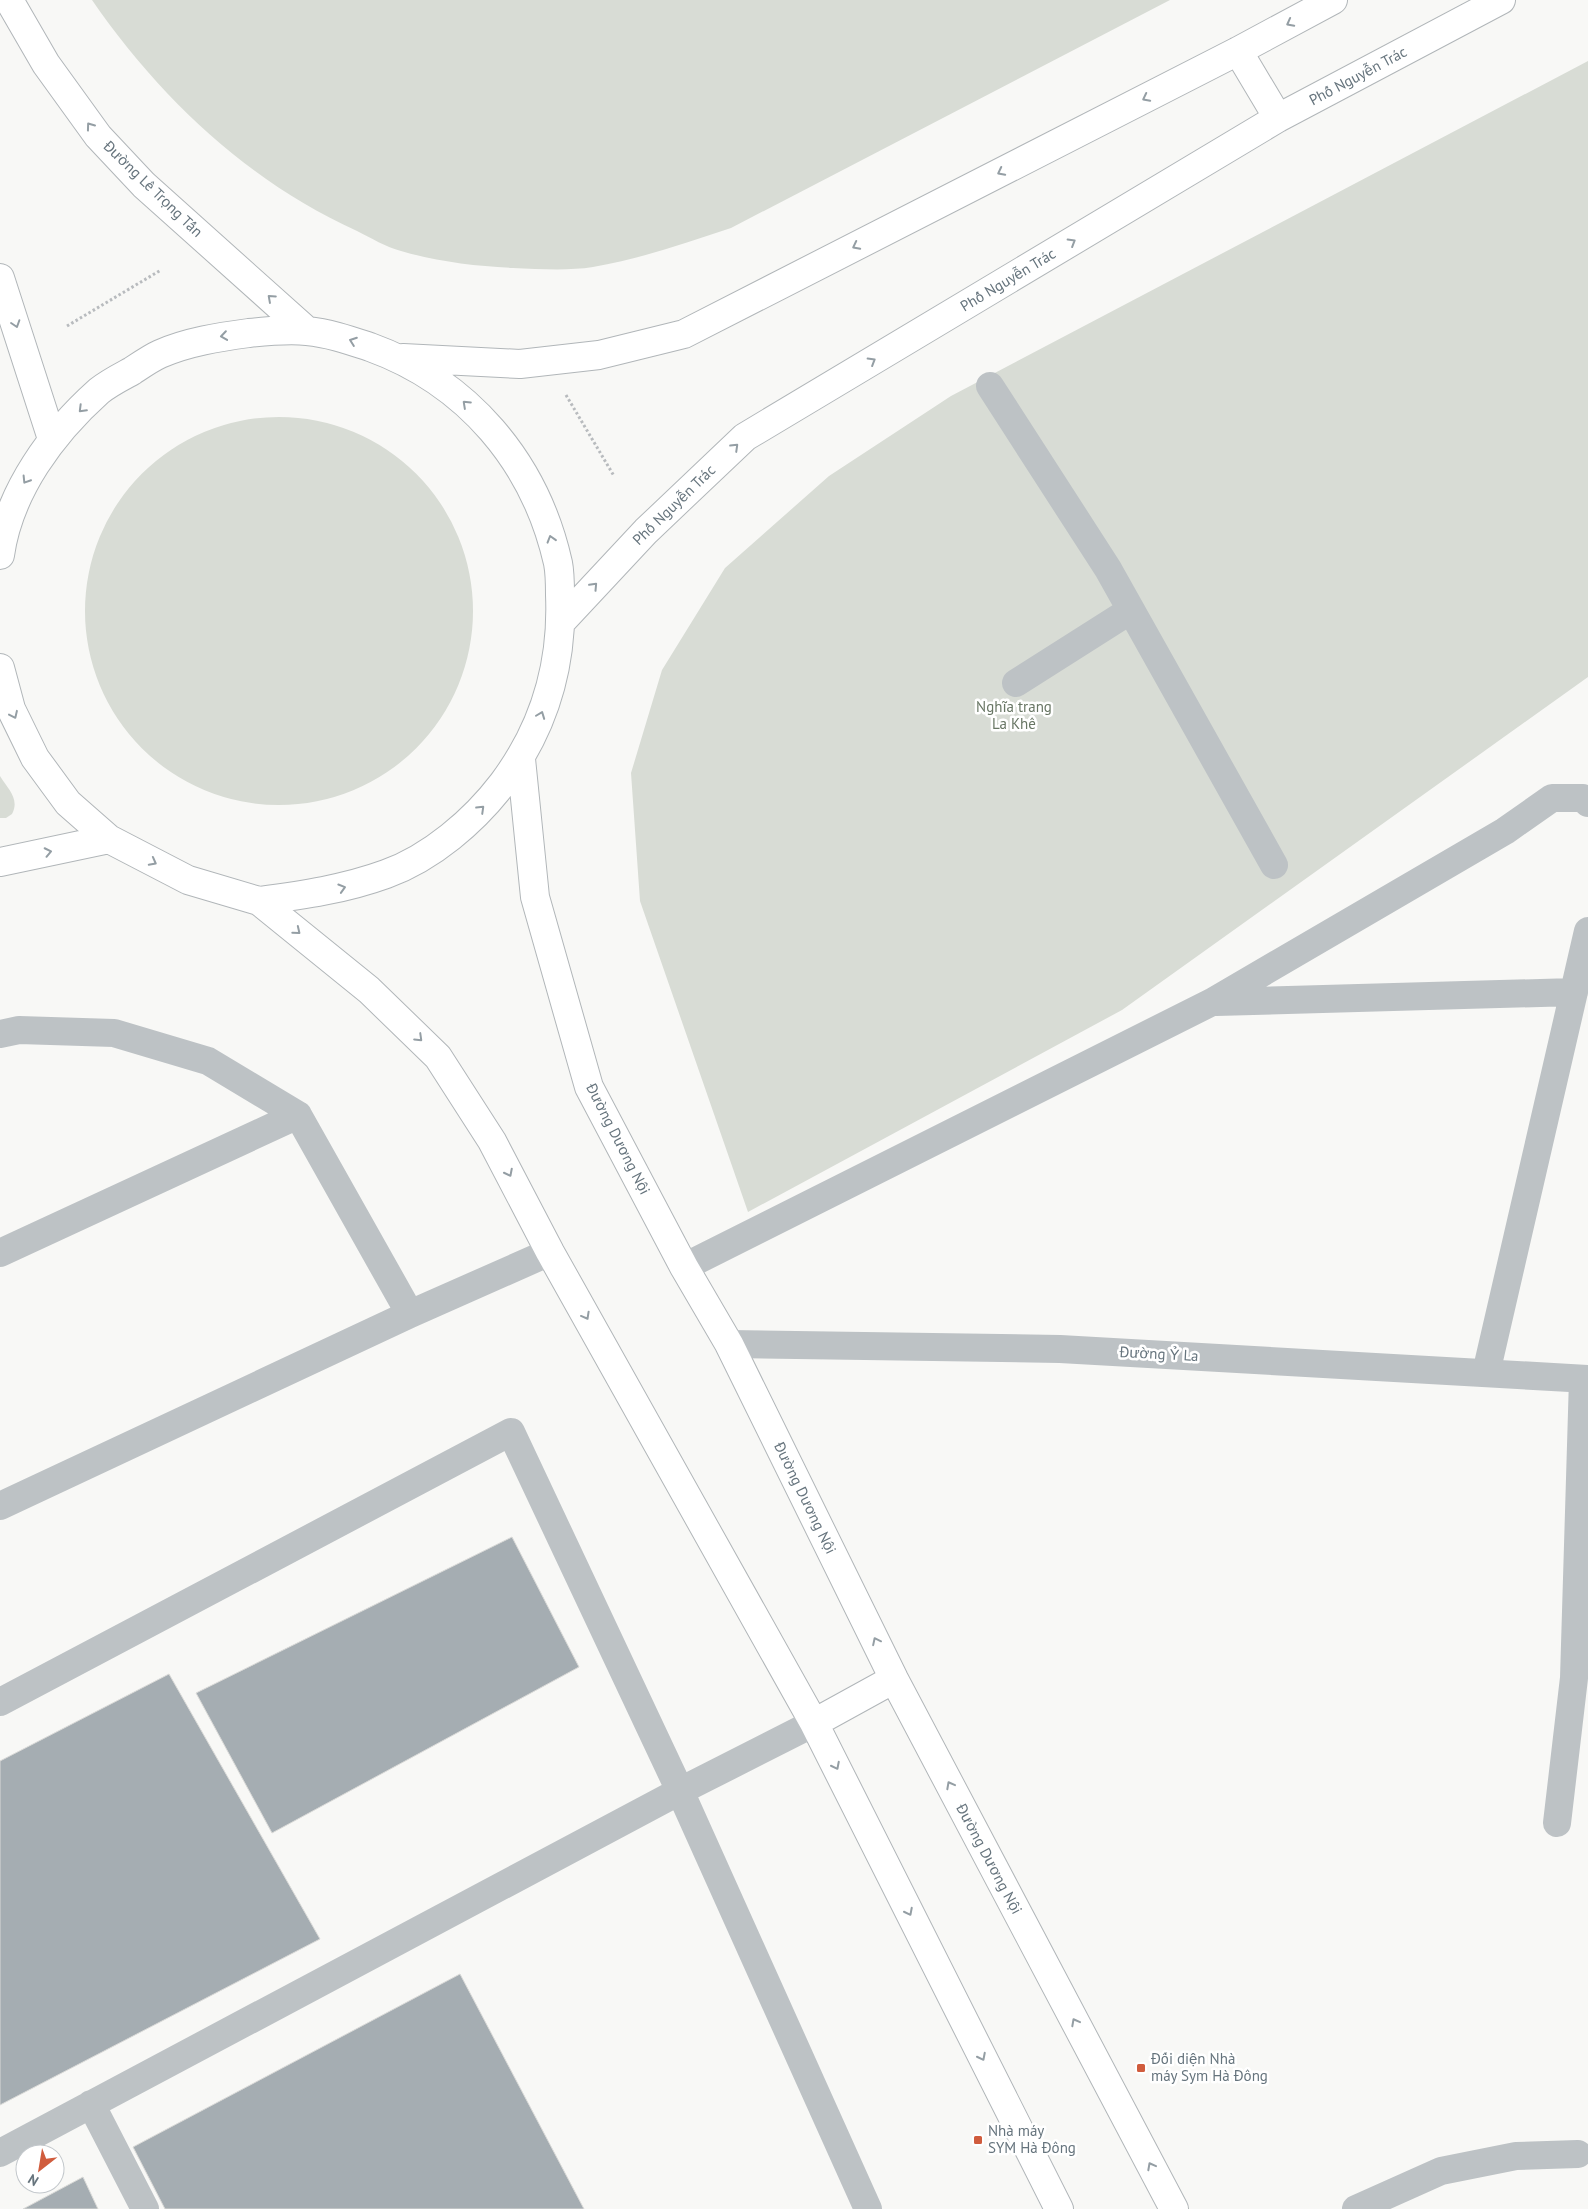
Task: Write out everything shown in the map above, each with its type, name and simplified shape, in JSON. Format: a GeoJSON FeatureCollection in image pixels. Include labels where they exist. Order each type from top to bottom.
{"type":"FeatureCollection","features":[{"type":"Feature","properties":{"kind":"main road","name":"Đường Lê Trọng Tấn"},"geometry":{"type":"LineString","coordinates":[[10,0],[46,64],[98,136],[144,185],[307,331]]}},
{"type":"Feature","properties":{"kind":"main road"},"geometry":{"type":"LineString","coordinates":[[398,357],[520,364],[599,355],[684,334],[1238,51],[1333,0]]}},
{"type":"Feature","properties":{"kind":"main road","name":"Phố Nguyễn Trác"},"geometry":{"type":"LineString","coordinates":[[561,622],[646,531],[745,437],[1278,118],[1501,0]]}},
{"type":"Feature","properties":{"kind":"main road"},"geometry":{"type":"LineString","coordinates":[[1238,51],[1278,118]]}},
{"type":"Feature","properties":{"kind":"main road"},"geometry":{"type":"LineString","coordinates":[[0,278],[52,439]]}},
{"type":"Feature","properties":{"kind":"main road"},"geometry":{"type":"LineString","coordinates":[[0,555],[2,543],[22,488],[52,439],[101,390],[160,354],[217,337],[281,330],[307,331],[342,337],[398,357],[446,386],[488,424],[521,469],[545,519],[559,565],[561,622],[556,670],[542,716],[521,759],[485,806],[441,845],[390,874],[332,890],[259,901]]}},
{"type":"Feature","properties":{"kind":"main road"},"geometry":{"type":"LineString","coordinates":[[0,668],[11,709],[35,758],[68,803],[109,840],[188,880],[259,901],[369,990],[438,1057],[492,1141],[550,1252],[814,1723],[1059,2209]]}},
{"type":"Feature","properties":{"kind":"main road","name":"Đường Dương Nội"},"geometry":{"type":"LineString","coordinates":[[521,759],[535,897],[589,1086],[684,1266],[729,1344],[894,1679],[1174,2209]]}},
{"type":"Feature","properties":{"kind":"main road"},"geometry":{"type":"LineString","coordinates":[[0,862],[109,840]]}},
{"type":"Feature","properties":{"kind":"main road"},"geometry":{"type":"LineString","coordinates":[[814,1723],[894,1679]]}},
{"type":"Feature","properties":{"kind":"street"},"geometry":{"type":"LineString","coordinates":[[990,386],[1108,569],[1274,865]]}},
{"type":"Feature","properties":{"kind":"street"},"geometry":{"type":"LineString","coordinates":[[1016,683],[1131,610]]}},
{"type":"Feature","properties":{"kind":"street"},"geometry":{"type":"LineString","coordinates":[[684,1266],[1212,1002],[1506,831],[1552,798],[1583,798],[1588,803]]}},
{"type":"Feature","properties":{"kind":"street"},"geometry":{"type":"LineString","coordinates":[[1486,1373],[1588,931]]}},
{"type":"Feature","properties":{"kind":"street"},"geometry":{"type":"LineString","coordinates":[[1212,1002],[1574,992]]}},
{"type":"Feature","properties":{"kind":"street"},"geometry":{"type":"LineString","coordinates":[[0,1034],[19,1030],[114,1033],[208,1061],[298,1115],[410,1314]]}},
{"type":"Feature","properties":{"kind":"street"},"geometry":{"type":"LineString","coordinates":[[0,1253],[298,1115]]}},
{"type":"Feature","properties":{"kind":"street"},"geometry":{"type":"LineString","coordinates":[[0,1506],[410,1314],[550,1252]]}},
{"type":"Feature","properties":{"kind":"street","name":"Đường Ỷ La"},"geometry":{"type":"LineString","coordinates":[[729,1344],[1060,1349],[1585,1379]]}},
{"type":"Feature","properties":{"kind":"street"},"geometry":{"type":"LineString","coordinates":[[1557,1824],[1574,1678],[1585,1379]]}},
{"type":"Feature","properties":{"kind":"street"},"geometry":{"type":"LineString","coordinates":[[0,1702],[511,1432],[680,1792],[868,2209]]}},
{"type":"Feature","properties":{"kind":"street"},"geometry":{"type":"LineString","coordinates":[[0,2153],[680,1792],[814,1723]]}},
{"type":"Feature","properties":{"kind":"street"},"geometry":{"type":"LineString","coordinates":[[91,2104],[146,2209]]}},
{"type":"Feature","properties":{"kind":"street"},"geometry":{"type":"LineString","coordinates":[[1356,2209],[1441,2171],[1516,2156],[1578,2154]]}},
{"type":"Feature","properties":{"kind":"path"},"geometry":{"type":"LineString","coordinates":[[67,326],[160,270]]}},
{"type":"Feature","properties":{"kind":"path"},"geometry":{"type":"LineString","coordinates":[[566,395],[614,476]]}},
{"type":"Feature","properties":{"kind":"green space"},"geometry":{"type":"Polygon","coordinates":[[[92,0],[1170,0],[731,228],[628,260],[593,267],[553,269],[471,265],[415,255],[384,245],[317,211],[279,188],[243,162],[177,103],[146,70],[92,0]]]}},
{"type":"Feature","properties":{"kind":"green space","name":"Nghĩa trang La Khê"},"geometry":{"type":"Polygon","coordinates":[[[1588,61],[1588,677],[1122,1010],[748,1212],[640,901],[631,773],[662,670],[725,568],[829,476],[951,396],[1588,61]]]}},
{"type":"Feature","properties":{"kind":"green space"},"geometry":{"type":"Polygon","coordinates":[[[279,417],[317,421],[353,432],[387,450],[416,474],[440,503],[458,537],[469,573],[473,611],[469,649],[458,685],[440,719],[416,748],[387,772],[353,790],[317,801],[279,805],[241,801],[205,790],[171,772],[142,748],[118,719],[100,685],[89,649],[85,611],[89,573],[100,537],[118,503],[142,474],[171,450],[205,432],[241,421],[279,417]]]}},
{"type":"Feature","properties":{"kind":"green space"},"geometry":{"type":"Polygon","coordinates":[[[0,776],[12,794],[15,804],[12,814],[6,818],[0,818],[0,776]]]}},
{"type":"Feature","properties":{"kind":"building"},"geometry":{"type":"Polygon","coordinates":[[[512,1537],[579,1667],[272,1833],[196,1693],[512,1537]]]}},
{"type":"Feature","properties":{"kind":"building"},"geometry":{"type":"Polygon","coordinates":[[[169,1674],[320,1939],[0,2105],[0,1761],[169,1674]]]}},
{"type":"Feature","properties":{"kind":"building"},"geometry":{"type":"Polygon","coordinates":[[[460,1974],[584,2209],[165,2209],[133,2147],[460,1974]]]}},
{"type":"Feature","properties":{"kind":"building"},"geometry":{"type":"Polygon","coordinates":[[[83,2177],[98,2209],[23,2209],[51,2194],[65,2194],[65,2187],[83,2177]]]}},
{"type":"Feature","properties":{"kind":"place","name":"Đối diện Nhà máy Sym Hà Đông"},"geometry":{"type":"Point","coordinates":[1141,2068]}},
{"type":"Feature","properties":{"kind":"place","name":"Nhà máy SYM Hà Đông"},"geometry":{"type":"Point","coordinates":[978,2140]}}]}
